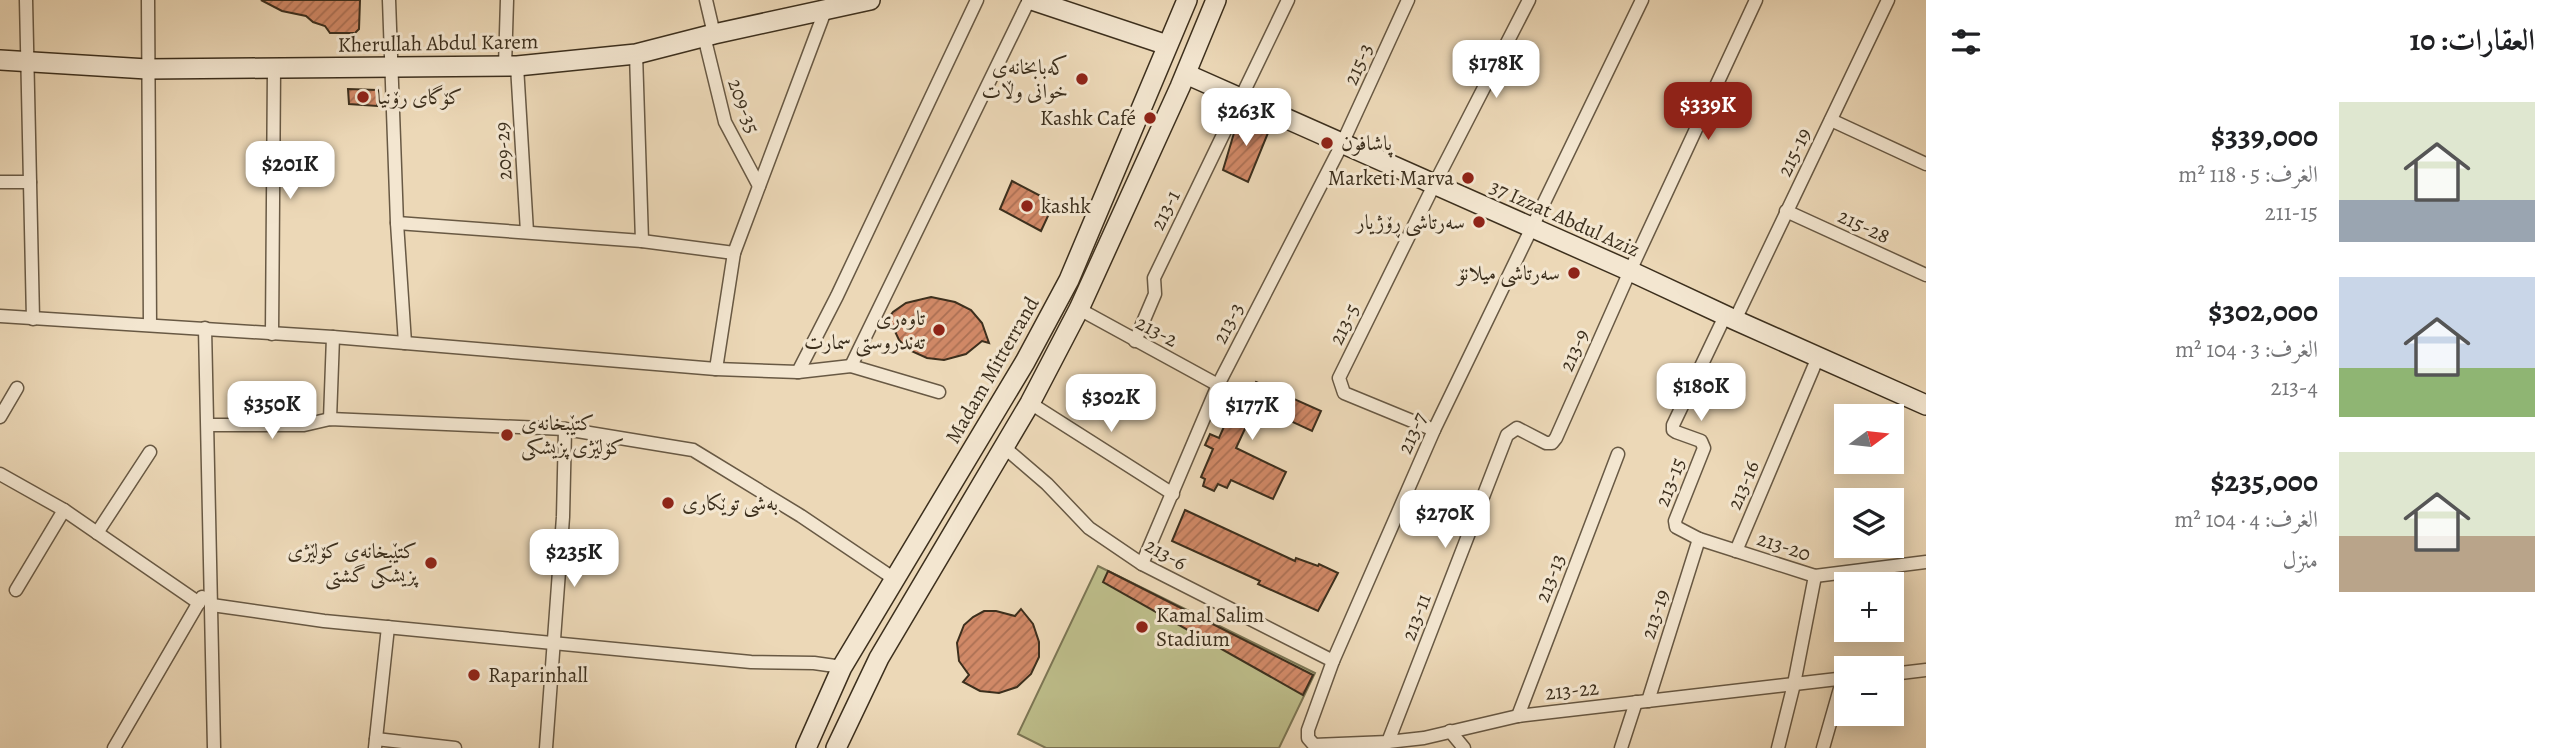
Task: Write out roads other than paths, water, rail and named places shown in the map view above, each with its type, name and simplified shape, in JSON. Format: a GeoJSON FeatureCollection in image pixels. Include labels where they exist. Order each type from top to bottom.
{"type":"FeatureCollection","features":[{"type":"Feature","properties":{"kind":"street"},"geometry":{"type":"LineString","coordinates":[[26,0],[33,318]]}},
{"type":"Feature","properties":{"kind":"street"},"geometry":{"type":"LineString","coordinates":[[148,0],[149,325]]}},
{"type":"Feature","properties":{"kind":"street"},"geometry":{"type":"LineString","coordinates":[[389,0],[397,223],[405,343]]}},
{"type":"Feature","properties":{"kind":"street","name":"209-29"},"geometry":{"type":"LineString","coordinates":[[507,0],[527,232]]}},
{"type":"Feature","properties":{"kind":"street","name":"209-35"},"geometry":{"type":"LineString","coordinates":[[706,0],[709,35],[725,122],[759,186]]}},
{"type":"Feature","properties":{"kind":"street","name":"Kherullah Abdul Karem"},"geometry":{"type":"LineString","coordinates":[[0,60],[147,69],[511,66],[636,54],[870,0]]}},
{"type":"Feature","properties":{"kind":"street"},"geometry":{"type":"LineString","coordinates":[[798,372],[843,284],[977,0]]}},
{"type":"Feature","properties":{"kind":"street"},"geometry":{"type":"LineString","coordinates":[[851,366],[1030,0],[1167,45]]}},
{"type":"Feature","properties":{"kind":"street","name":"Madam Mitterrand"},"geometry":{"type":"LineString","coordinates":[[806,748],[842,667],[1025,362],[1069,280],[1187,0]]}},
{"type":"Feature","properties":{"kind":"street"},"geometry":{"type":"LineString","coordinates":[[836,748],[879,657],[1030,403],[1079,309],[1186,74],[1216,0]]}},
{"type":"Feature","properties":{"kind":"street","name":"213-1"},"geometry":{"type":"LineString","coordinates":[[1135,341],[1155,294],[1154,278],[1289,0]]}},
{"type":"Feature","properties":{"kind":"street","name":"215-3"},"geometry":{"type":"LineString","coordinates":[[1342,144],[1408,0]]}},
{"type":"Feature","properties":{"kind":"street","name":"213-5"},"geometry":{"type":"LineString","coordinates":[[1434,430],[1344,393],[1339,378],[1529,0]]}},
{"type":"Feature","properties":{"kind":"street","name":"213-7"},"geometry":{"type":"LineString","coordinates":[[1308,738],[1308,730],[1333,661],[1434,430],[1534,229],[1642,0]]}},
{"type":"Feature","properties":{"kind":"street","name":"213-9"},"geometry":{"type":"LineString","coordinates":[[1552,443],[1756,0]]}},
{"type":"Feature","properties":{"kind":"street","name":"215-19"},"geometry":{"type":"LineString","coordinates":[[1730,318],[1786,211],[1888,0]]}},
{"type":"Feature","properties":{"kind":"street"},"geometry":{"type":"LineString","coordinates":[[716,369],[733,253],[825,11]]}},
{"type":"Feature","properties":{"kind":"street"},"geometry":{"type":"LineString","coordinates":[[636,54],[642,241]]}},
{"type":"Feature","properties":{"kind":"street"},"geometry":{"type":"LineString","coordinates":[[272,334],[274,68]]}},
{"type":"Feature","properties":{"kind":"street","name":"37 Izzat Abdul Aziz"},"geometry":{"type":"LineString","coordinates":[[1186,74],[1926,405]]}},
{"type":"Feature","properties":{"kind":"street"},"geometry":{"type":"LineString","coordinates":[[1831,120],[1926,164]]}},
{"type":"Feature","properties":{"kind":"street","name":"213-3"},"geometry":{"type":"LineString","coordinates":[[1142,564],[1218,385],[1342,144]]}},
{"type":"Feature","properties":{"kind":"street"},"geometry":{"type":"LineString","coordinates":[[0,182],[30,182]]}},
{"type":"Feature","properties":{"kind":"street","name":"215-28"},"geometry":{"type":"LineString","coordinates":[[1786,211],[1926,275]]}},
{"type":"Feature","properties":{"kind":"street"},"geometry":{"type":"LineString","coordinates":[[397,223],[642,241],[733,253]]}},
{"type":"Feature","properties":{"kind":"street","name":"213-2"},"geometry":{"type":"LineString","coordinates":[[1079,309],[1218,385]]}},
{"type":"Feature","properties":{"kind":"street"},"geometry":{"type":"LineString","coordinates":[[0,316],[333,337],[716,369],[798,372],[851,366],[939,392]]}},
{"type":"Feature","properties":{"kind":"street","name":"213-15"},"geometry":{"type":"LineString","coordinates":[[1676,527],[1675,521],[1704,448],[1702,441],[1676,432],[1673,425],[1730,318]]}},
{"type":"Feature","properties":{"kind":"street"},"geometry":{"type":"LineString","coordinates":[[114,748],[205,604],[211,583],[205,328]]}},
{"type":"Feature","properties":{"kind":"street"},"geometry":{"type":"LineString","coordinates":[[330,419],[333,337]]}},
{"type":"Feature","properties":{"kind":"street","name":"213-16"},"geometry":{"type":"LineString","coordinates":[[1736,551],[1818,357]]}},
{"type":"Feature","properties":{"kind":"street"},"geometry":{"type":"LineString","coordinates":[[0,417],[16,388]]}},
{"type":"Feature","properties":{"kind":"street"},"geometry":{"type":"LineString","coordinates":[[1030,403],[1173,494]]}},
{"type":"Feature","properties":{"kind":"street"},"geometry":{"type":"LineString","coordinates":[[209,425],[304,425],[330,419],[565,429],[693,450],[801,516],[896,580]]}},
{"type":"Feature","properties":{"kind":"street","name":"213-11"},"geometry":{"type":"LineString","coordinates":[[1388,742],[1507,435],[1517,428],[1546,443],[1552,443]]}},
{"type":"Feature","properties":{"kind":"street"},"geometry":{"type":"LineString","coordinates":[[546,748],[563,517],[565,429]]}},
{"type":"Feature","properties":{"kind":"street","name":"213-6"},"geometry":{"type":"LineString","coordinates":[[1004,447],[1047,484],[1089,528],[1142,564],[1333,661]]}},
{"type":"Feature","properties":{"kind":"street"},"geometry":{"type":"LineString","coordinates":[[97,533],[150,452]]}},
{"type":"Feature","properties":{"kind":"street","name":"213-13"},"geometry":{"type":"LineString","coordinates":[[1518,716],[1618,454]]}},
{"type":"Feature","properties":{"kind":"street"},"geometry":{"type":"LineString","coordinates":[[0,474],[64,510],[205,604],[324,621],[751,662],[814,663],[842,667]]}},
{"type":"Feature","properties":{"kind":"street"},"geometry":{"type":"LineString","coordinates":[[16,590],[64,510]]}},
{"type":"Feature","properties":{"kind":"street","name":"213-20"},"geometry":{"type":"LineString","coordinates":[[1676,527],[1699,539],[1815,576],[1926,562]]}},
{"type":"Feature","properties":{"kind":"street","name":"213-19"},"geometry":{"type":"LineString","coordinates":[[1621,748],[1642,701],[1699,539]]}},
{"type":"Feature","properties":{"kind":"street"},"geometry":{"type":"LineString","coordinates":[[1778,748],[1794,684],[1815,576]]}},
{"type":"Feature","properties":{"kind":"street"},"geometry":{"type":"LineString","coordinates":[[205,604],[214,748]]}},
{"type":"Feature","properties":{"kind":"street"},"geometry":{"type":"LineString","coordinates":[[388,627],[375,744],[455,748]]}},
{"type":"Feature","properties":{"kind":"street"},"geometry":{"type":"LineString","coordinates":[[1904,673],[1926,670]]}},
{"type":"Feature","properties":{"kind":"street","name":"213-22"},"geometry":{"type":"LineString","coordinates":[[1308,738],[1314,745],[1388,742],[1518,716],[1834,679]]}},
{"type":"Feature","properties":{"kind":"street"},"geometry":{"type":"LineString","coordinates":[[1823,748],[1834,711]]}},
{"type":"Feature","properties":{"kind":"street"},"geometry":{"type":"LineString","coordinates":[[1450,731],[1464,748]]}},
{"type":"Feature","properties":{"kind":"place","name":"کەبابخانەی خوانی وڵات"},"geometry":{"type":"Point","coordinates":[1082,79]}},
{"type":"Feature","properties":{"kind":"place","name":"کۆگای رۆنیا"},"geometry":{"type":"Point","coordinates":[363,97]}},
{"type":"Feature","properties":{"kind":"place","name":"Kashk Café"},"geometry":{"type":"Point","coordinates":[1150,118]}},
{"type":"Feature","properties":{"kind":"place","name":"پاشافون"},"geometry":{"type":"Point","coordinates":[1327,143]}},
{"type":"Feature","properties":{"kind":"place","name":"Marketi Marva"},"geometry":{"type":"Point","coordinates":[1468,178]}},
{"type":"Feature","properties":{"kind":"place","name":"kashk"},"geometry":{"type":"Point","coordinates":[1027,206]}},
{"type":"Feature","properties":{"kind":"place","name":"سەرتاشی ڕۆژیار"},"geometry":{"type":"Point","coordinates":[1479,222]}},
{"type":"Feature","properties":{"kind":"place","name":"سەرتاشی میلانۆ"},"geometry":{"type":"Point","coordinates":[1574,273]}},
{"type":"Feature","properties":{"kind":"place","name":"تاوەری تەندروستی سمارت"},"geometry":{"type":"Point","coordinates":[939,330]}},
{"type":"Feature","properties":{"kind":"place","name":"كتێبخانە‌ی كۆلێژی پزیشكی"},"geometry":{"type":"Point","coordinates":[507,435]}},
{"type":"Feature","properties":{"kind":"place","name":"بە‌شی توێكاری"},"geometry":{"type":"Point","coordinates":[668,503]}},
{"type":"Feature","properties":{"kind":"place","name":"کتێبخانەی کۆلێژی پزیشکی گشتی"},"geometry":{"type":"Point","coordinates":[431,563]}},
{"type":"Feature","properties":{"kind":"place","name":"Kamal Salim Stadium"},"geometry":{"type":"Point","coordinates":[1142,627]}},
{"type":"Feature","properties":{"kind":"place","name":"Raparinhall"},"geometry":{"type":"Point","coordinates":[474,675]}}]}
